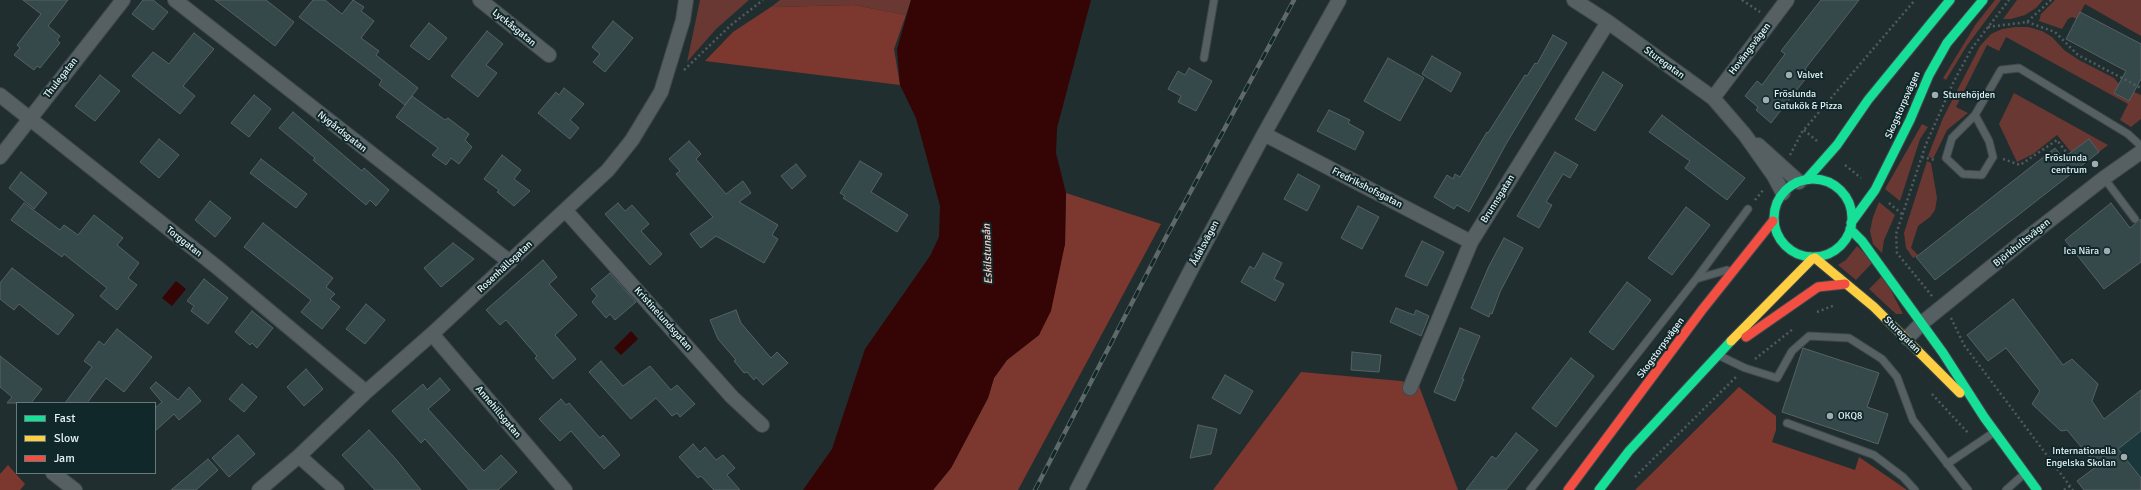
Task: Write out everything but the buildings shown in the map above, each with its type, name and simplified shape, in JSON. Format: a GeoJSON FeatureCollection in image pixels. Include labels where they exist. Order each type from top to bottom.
{"type":"FeatureCollection","features":[{"type":"Feature","properties":{"kind":"main road","name":"Skogstorpsvägen"},"geometry":{"type":"LineString","coordinates":[[1803,181],[1830,152],[1868,100],[1950,0]]}},
{"type":"Feature","properties":{"kind":"main road","name":"Skogstorpsvägen"},"geometry":{"type":"LineString","coordinates":[[1851,226],[1875,190],[1910,120],[1929,74],[1947,43],[1983,0]]}},
{"type":"Feature","properties":{"kind":"main road"},"geometry":{"type":"LineString","coordinates":[[1824,180],[1842,192],[1851,206],[1851,226],[1839,248],[1824,256],[1814,258],[1794,253],[1787,247],[1775,229],[1774,221],[1778,201],[1783,193],[1803,181],[1824,180]]}},
{"type":"Feature","properties":{"kind":"main road","name":"Skogstorpsvägen"},"geometry":{"type":"LineString","coordinates":[[1568,490],[1662,366],[1702,310],[1774,221]]}},
{"type":"Feature","properties":{"kind":"main road","name":"Sturegatan"},"geometry":{"type":"LineString","coordinates":[[1851,226],[1922,323],[1984,417],[2037,490]]}},
{"type":"Feature","properties":{"kind":"main road"},"geometry":{"type":"LineString","coordinates":[[1599,490],[1629,451],[1718,355],[1814,258]]}},
{"type":"Feature","properties":{"kind":"main road","name":"Sturegatan"},"geometry":{"type":"LineString","coordinates":[[1814,258],[1874,307],[1984,417]]}},
{"type":"Feature","properties":{"kind":"main road"},"geometry":{"type":"LineString","coordinates":[[1718,355],[1818,287],[1845,284]]}},
{"type":"Feature","properties":{"kind":"street","name":"Thulegatan"},"geometry":{"type":"LineString","coordinates":[[0,157],[123,0]]}},
{"type":"Feature","properties":{"kind":"street","name":"Nygårdsgatan"},"geometry":{"type":"LineString","coordinates":[[175,0],[510,262]]}},
{"type":"Feature","properties":{"kind":"street","name":"Lyckåsgatan"},"geometry":{"type":"LineString","coordinates":[[480,0],[549,55]]}},
{"type":"Feature","properties":{"kind":"street","name":"Rosenhällsgatan"},"geometry":{"type":"LineString","coordinates":[[259,490],[299,456],[366,392],[432,334],[566,211],[608,170],[632,140],[661,92],[683,20],[686,0]]}},
{"type":"Feature","properties":{"kind":"street","name":"Ådalsvägen"},"geometry":{"type":"LineString","coordinates":[[1077,490],[1264,134],[1339,0]]}},
{"type":"Feature","properties":{"kind":"street","name":"Sturegatan"},"geometry":{"type":"LineString","coordinates":[[1574,0],[1608,22],[1713,98],[1778,170],[1803,181]]}},
{"type":"Feature","properties":{"kind":"street","name":"Hovängsvägen"},"geometry":{"type":"LineString","coordinates":[[1713,98],[1787,0]]}},
{"type":"Feature","properties":{"kind":"street","name":"Brunnsgatan"},"geometry":{"type":"LineString","coordinates":[[1410,388],[1470,242],[1608,22]]}},
{"type":"Feature","properties":{"kind":"street","name":"Torggatan"},"geometry":{"type":"LineString","coordinates":[[0,95],[218,268],[366,392]]}},
{"type":"Feature","properties":{"kind":"street","name":"Fredrikshofsgatan"},"geometry":{"type":"LineString","coordinates":[[1264,134],[1470,242]]}},
{"type":"Feature","properties":{"kind":"street","name":"Björkhultsvägen"},"geometry":{"type":"LineString","coordinates":[[1906,338],[1922,323],[2104,178],[2141,152]]}},
{"type":"Feature","properties":{"kind":"street","name":"Sturegatan"},"geometry":{"type":"LineString","coordinates":[[1778,170],[1783,193]]}},
{"type":"Feature","properties":{"kind":"street","name":"Kristinelundsgatan"},"geometry":{"type":"LineString","coordinates":[[566,211],[732,397],[762,425]]}},
{"type":"Feature","properties":{"kind":"street","name":"Annehillsgatan"},"geometry":{"type":"LineString","coordinates":[[432,334],[565,490]]}},
{"type":"Feature","properties":{"kind":"street"},"geometry":{"type":"LineString","coordinates":[[299,456],[337,490]]}},
{"type":"Feature","properties":{"kind":"street"},"geometry":{"type":"LineString","coordinates":[[54,474],[75,490]]}},
{"type":"Feature","properties":{"kind":"lane"},"geometry":{"type":"LineString","coordinates":[[1204,58],[1214,0]]}},
{"type":"Feature","properties":{"kind":"lane"},"geometry":{"type":"LineString","coordinates":[[1975,115],[1989,141],[1993,157],[1982,175],[1963,174],[1946,158],[1952,138],[1975,115],[2001,70],[2019,68],[2128,134],[2141,146]]}},
{"type":"Feature","properties":{"kind":"lane"},"geometry":{"type":"LineString","coordinates":[[2104,178],[2135,219]]}},
{"type":"Feature","properties":{"kind":"lane"},"geometry":{"type":"LineString","coordinates":[[1530,490],[1696,280],[1748,209]]}},
{"type":"Feature","properties":{"kind":"lane"},"geometry":{"type":"LineString","coordinates":[[1696,280],[1738,266]]}},
{"type":"Feature","properties":{"kind":"lane"},"geometry":{"type":"LineString","coordinates":[[1718,355],[1745,368],[1777,378],[1792,352],[1810,336],[1849,338],[1882,359],[1897,378],[1913,420],[1968,490]]}},
{"type":"Feature","properties":{"kind":"lane"},"geometry":{"type":"LineString","coordinates":[[1787,423],[1874,455],[1903,477],[1915,490]]}},
{"type":"Feature","properties":{"kind":"lane"},"geometry":{"type":"LineString","coordinates":[[1947,464],[1995,431]]}},
{"type":"Feature","properties":{"kind":"lane"},"geometry":{"type":"LineString","coordinates":[[2006,490],[2025,473]]}},
{"type":"Feature","properties":{"kind":"path"},"geometry":{"type":"LineString","coordinates":[[682,72],[732,25],[763,0]]}},
{"type":"Feature","properties":{"kind":"path"},"geometry":{"type":"LineString","coordinates":[[1742,0],[1772,20]]}},
{"type":"Feature","properties":{"kind":"path"},"geometry":{"type":"LineString","coordinates":[[1748,209],[1778,170],[1804,130],[1915,0]]}},
{"type":"Feature","properties":{"kind":"path"},"geometry":{"type":"LineString","coordinates":[[2009,0],[1962,65],[1954,81],[1926,144],[1902,214],[1896,234],[1896,253],[1952,320],[1964,345],[2073,490]]}},
{"type":"Feature","properties":{"kind":"path"},"geometry":{"type":"LineString","coordinates":[[2027,22],[2051,0]]}},
{"type":"Feature","properties":{"kind":"path"},"geometry":{"type":"LineString","coordinates":[[1988,27],[2027,22],[2055,32],[2078,55],[2141,88]]}},
{"type":"Feature","properties":{"kind":"path"},"geometry":{"type":"LineString","coordinates":[[1804,130],[1902,214]]}},
{"type":"Feature","properties":{"kind":"path"},"geometry":{"type":"LineString","coordinates":[[1992,155],[2020,166],[2056,140],[2078,168]]}},
{"type":"Feature","properties":{"kind":"path"},"geometry":{"type":"LineString","coordinates":[[1812,315],[1839,302]]}},
{"type":"Feature","properties":{"kind":"path"},"geometry":{"type":"LineString","coordinates":[[1630,482],[1745,368],[1799,324]]}},
{"type":"Feature","properties":{"kind":"path"},"geometry":{"type":"LineString","coordinates":[[1931,393],[1978,444]]}},
{"type":"Feature","properties":{"kind":"path"},"geometry":{"type":"LineString","coordinates":[[2064,490],[2070,486]]}},
{"type":"Feature","properties":{"kind":"shaded area"},"geometry":{"type":"Polygon","coordinates":[[[700,0],[749,0],[716,29],[687,62],[700,0]]]}},
{"type":"Feature","properties":{"kind":"shaded area"},"geometry":{"type":"Polygon","coordinates":[[[780,0],[911,0],[906,15],[854,5],[771,7],[780,0]]]}},
{"type":"Feature","properties":{"kind":"shaded area"},"geometry":{"type":"Polygon","coordinates":[[[1995,0],[2001,0],[1966,47],[1946,80],[1943,78],[1976,24],[1995,0]]]}},
{"type":"Feature","properties":{"kind":"shaded area"},"geometry":{"type":"Polygon","coordinates":[[[2017,0],[2043,0],[2036,8],[2025,15],[2011,19],[2003,19],[2017,0]]]}},
{"type":"Feature","properties":{"kind":"shaded area"},"geometry":{"type":"Polygon","coordinates":[[[2055,0],[2141,0],[2141,36],[2085,4],[2077,19],[2072,17],[2068,19],[2062,29],[2039,21],[2041,14],[2055,0]]]}},
{"type":"Feature","properties":{"kind":"shaded area"},"geometry":{"type":"Polygon","coordinates":[[[854,5],[906,15],[894,49],[900,85],[705,61],[733,32],[771,7],[854,5]]]}},
{"type":"Feature","properties":{"kind":"shaded area"},"geometry":{"type":"Polygon","coordinates":[[[2028,27],[2042,31],[2052,37],[2064,50],[2079,60],[2114,78],[2119,84],[2114,93],[2128,101],[2134,92],[2141,95],[2141,119],[2131,127],[2120,120],[2128,104],[2006,37],[1999,51],[1987,45],[1956,107],[1968,113],[1947,130],[1933,159],[1928,156],[1943,118],[1980,46],[1991,34],[2002,29],[2028,27]]]}},
{"type":"Feature","properties":{"kind":"shaded area"},"geometry":{"type":"Polygon","coordinates":[[[2014,93],[2108,145],[2099,152],[2089,139],[2071,152],[2057,135],[2033,154],[2017,162],[1999,124],[2014,93]]]}},
{"type":"Feature","properties":{"kind":"shaded area"},"geometry":{"type":"Polygon","coordinates":[[[1922,124],[1928,127],[1920,139],[1900,201],[1885,189],[1922,124]]]}},
{"type":"Feature","properties":{"kind":"shaded area"},"geometry":{"type":"Polygon","coordinates":[[[1927,161],[1931,163],[1937,198],[1935,210],[1930,217],[1918,226],[1911,248],[1918,255],[1913,258],[1906,248],[1904,233],[1927,161]]]}},
{"type":"Feature","properties":{"kind":"shaded area"},"geometry":{"type":"Polygon","coordinates":[[[1066,193],[1161,224],[1018,490],[933,490],[951,468],[988,398],[994,378],[1007,360],[1039,335],[1065,244],[1066,193]]]}},
{"type":"Feature","properties":{"kind":"shaded area"},"geometry":{"type":"Polygon","coordinates":[[[1879,202],[1895,215],[1884,240],[1882,253],[1873,244],[1870,231],[1873,217],[1879,202]]]}},
{"type":"Feature","properties":{"kind":"shaded area"},"geometry":{"type":"Polygon","coordinates":[[[1857,246],[1873,262],[1856,280],[1838,265],[1846,260],[1857,246]]]}},
{"type":"Feature","properties":{"kind":"shaded area"},"geometry":{"type":"Polygon","coordinates":[[[1883,275],[1903,314],[1896,314],[1869,289],[1883,275]]]}},
{"type":"Feature","properties":{"kind":"shaded area"},"geometry":{"type":"Polygon","coordinates":[[[1301,372],[1401,381],[1419,386],[1458,490],[1213,490],[1301,372]]]}},
{"type":"Feature","properties":{"kind":"shaded area"},"geometry":{"type":"Polygon","coordinates":[[[1739,387],[1776,416],[1776,430],[1772,442],[1855,470],[1859,457],[1907,490],[1635,490],[1739,387]]]}},
{"type":"Feature","properties":{"kind":"shaded area","name":"Internationella Engelska Skolan"},"geometry":{"type":"Polygon","coordinates":[[[2141,431],[2141,490],[2084,490],[2077,481],[2141,431]]]}},
{"type":"Feature","properties":{"kind":"shaded area"},"geometry":{"type":"Polygon","coordinates":[[[8,465],[25,484],[20,490],[0,490],[0,474],[8,465]]]}},
{"type":"Feature","properties":{"kind":"water","name":"Eskilstunaån"},"geometry":{"type":"Polygon","coordinates":[[[911,0],[1091,0],[1057,128],[1056,153],[1066,193],[1065,244],[1051,311],[1039,335],[1007,360],[994,378],[988,398],[951,468],[933,490],[803,490],[832,449],[865,349],[930,256],[939,237],[940,206],[916,118],[900,85],[897,49],[911,0]]]}},
{"type":"Feature","properties":{"kind":"water"},"geometry":{"type":"Polygon","coordinates":[[[176,281],[186,289],[172,306],[162,298],[176,281]]]}},
{"type":"Feature","properties":{"kind":"water"},"geometry":{"type":"Polygon","coordinates":[[[631,331],[638,339],[621,355],[614,348],[631,331]]]}},
{"type":"Feature","properties":{"kind":"railway"},"geometry":{"type":"LineString","coordinates":[[1035,490],[1165,239],[1294,0]]}},
{"type":"Feature","properties":{"kind":"traffic: fast"},"geometry":{"type":"LineString","coordinates":[[1806,180],[1837,145],[1868,100],[1950,0]]}},
{"type":"Feature","properties":{"kind":"traffic: fast"},"geometry":{"type":"LineString","coordinates":[[1851,223],[1875,190],[1910,120],[1929,75],[1947,43],[1983,0]]}},
{"type":"Feature","properties":{"kind":"traffic: fast"},"geometry":{"type":"LineString","coordinates":[[1813,179],[1828,182],[1841,190],[1849,203],[1852,218],[1849,233],[1841,246],[1828,254],[1813,257],[1798,254],[1785,246],[1777,233],[1774,218],[1777,203],[1785,190],[1798,182],[1813,179]]}},
{"type":"Feature","properties":{"kind":"traffic: fast"},"geometry":{"type":"LineString","coordinates":[[1850,229],[1862,241],[1943,353],[1984,417],[2037,490]]}},
{"type":"Feature","properties":{"kind":"traffic: fast"},"geometry":{"type":"LineString","coordinates":[[1599,490],[1629,451],[1731,341]]}},
{"type":"Feature","properties":{"kind":"traffic: slow"},"geometry":{"type":"LineString","coordinates":[[1815,258],[1874,307],[1960,393]]}},
{"type":"Feature","properties":{"kind":"traffic: slow"},"geometry":{"type":"LineString","coordinates":[[1731,341],[1812,259]]}},
{"type":"Feature","properties":{"kind":"traffic: jam"},"geometry":{"type":"LineString","coordinates":[[1568,490],[1702,310],[1773,221]]}},
{"type":"Feature","properties":{"kind":"traffic: jam"},"geometry":{"type":"LineString","coordinates":[[1746,337],[1818,287],[1845,284]]}},
{"type":"Feature","properties":{"kind":"place","name":"Valvet"},"geometry":{"type":"Point","coordinates":[1789,75]}},
{"type":"Feature","properties":{"kind":"place","name":"Sturehöjden"},"geometry":{"type":"Point","coordinates":[1935,95]}},
{"type":"Feature","properties":{"kind":"place","name":"Fröslunda Gatukök & Pizza"},"geometry":{"type":"Point","coordinates":[1766,100]}},
{"type":"Feature","properties":{"kind":"place","name":"Fröslunda centrum"},"geometry":{"type":"Point","coordinates":[2095,164]}},
{"type":"Feature","properties":{"kind":"place","name":"Ica Nära"},"geometry":{"type":"Point","coordinates":[2107,251]}},
{"type":"Feature","properties":{"kind":"place","name":"OKQ8"},"geometry":{"type":"Point","coordinates":[1830,416]}},
{"type":"Feature","properties":{"kind":"place","name":"Internationella Engelska Skolan"},"geometry":{"type":"Point","coordinates":[2124,457]}}]}
